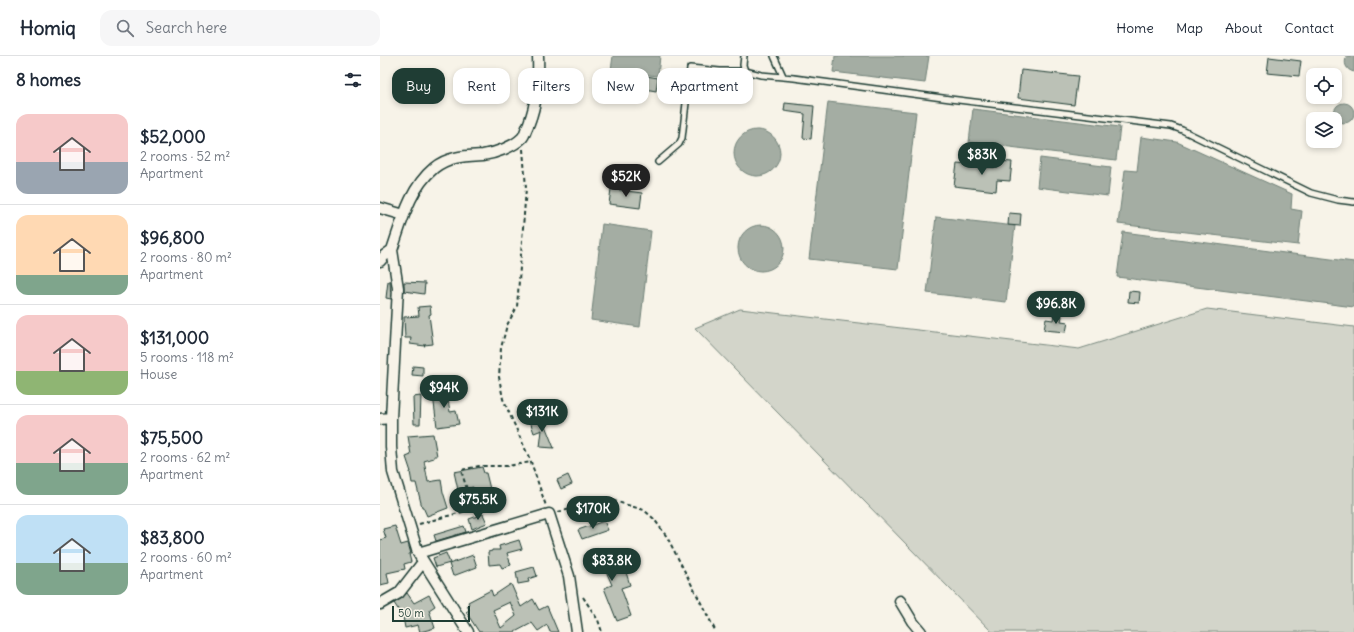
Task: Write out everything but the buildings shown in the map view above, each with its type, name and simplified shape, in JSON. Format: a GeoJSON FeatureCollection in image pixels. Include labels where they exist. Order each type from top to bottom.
{"type":"FeatureCollection","features":[{"type":"Feature","properties":{"kind":"street"},"geometry":{"type":"LineString","coordinates":[[468,632],[418,553],[394,472],[391,447],[398,288],[384,255],[415,190],[423,178],[436,167],[453,158],[498,151],[523,138],[531,120],[536,97],[539,76],[538,56]]}},
{"type":"Feature","properties":{"kind":"street"},"geometry":{"type":"LineString","coordinates":[[380,208],[404,215]]}},
{"type":"Feature","properties":{"kind":"street"},"geometry":{"type":"LineString","coordinates":[[380,419],[392,418]]}},
{"type":"Feature","properties":{"kind":"street"},"geometry":{"type":"LineString","coordinates":[[418,553],[549,514],[569,576],[577,632]]}},
{"type":"Feature","properties":{"kind":"street"},"geometry":{"type":"LineString","coordinates":[[380,604],[399,593],[423,562]]}},
{"type":"Feature","properties":{"kind":"street"},"geometry":{"type":"LineString","coordinates":[[900,601],[912,621],[921,632]]}},
{"type":"Feature","properties":{"kind":"lane"},"geometry":{"type":"LineString","coordinates":[[744,56],[744,68]]}},
{"type":"Feature","properties":{"kind":"lane"},"geometry":{"type":"LineString","coordinates":[[774,56],[784,76]]}},
{"type":"Feature","properties":{"kind":"lane"},"geometry":{"type":"LineString","coordinates":[[753,73],[1171,126],[1311,192],[1338,200],[1354,202]]}},
{"type":"Feature","properties":{"kind":"lane"},"geometry":{"type":"LineString","coordinates":[[658,162],[679,144],[682,138],[686,104]]}},
{"type":"Feature","properties":{"kind":"path"},"geometry":{"type":"LineString","coordinates":[[523,138],[526,188],[517,307],[507,325],[501,348],[499,377],[503,399],[531,462],[549,514],[600,502],[614,501],[644,510],[654,520],[667,538],[716,632]]}},
{"type":"Feature","properties":{"kind":"path"},"geometry":{"type":"LineString","coordinates":[[410,527],[473,509],[461,470],[479,466],[508,466],[531,462]]}},
{"type":"Feature","properties":{"kind":"path"},"geometry":{"type":"LineString","coordinates":[[582,595],[598,620],[602,632]]}},
{"type":"Feature","properties":{"kind":"shaded area"},"geometry":{"type":"Polygon","coordinates":[[[613,56],[660,56],[657,76],[649,75],[649,68],[611,68],[613,56]]]}},
{"type":"Feature","properties":{"kind":"shaded area"},"geometry":{"type":"Polygon","coordinates":[[[835,56],[929,56],[925,83],[833,72],[835,56]]]}},
{"type":"Feature","properties":{"kind":"shaded area"},"geometry":{"type":"Polygon","coordinates":[[[1347,56],[1354,56],[1354,72],[1349,70],[1345,64],[1347,56]]]}},
{"type":"Feature","properties":{"kind":"shaded area"},"geometry":{"type":"Polygon","coordinates":[[[828,102],[916,112],[898,269],[809,259],[828,102]]]}},
{"type":"Feature","properties":{"kind":"shaded area"},"geometry":{"type":"Polygon","coordinates":[[[1344,103],[1351,106],[1353,109],[1353,117],[1348,122],[1344,123],[1342,122],[1342,112],[1334,112],[1337,106],[1344,103]]]}},
{"type":"Feature","properties":{"kind":"shaded area"},"geometry":{"type":"Polygon","coordinates":[[[973,109],[1120,127],[1116,160],[969,142],[973,109]]]}},
{"type":"Feature","properties":{"kind":"shaded area"},"geometry":{"type":"Polygon","coordinates":[[[753,130],[761,130],[770,134],[776,140],[780,153],[776,166],[770,172],[761,176],[753,176],[744,172],[738,166],[734,157],[734,149],[738,140],[744,134],[753,130]]]}},
{"type":"Feature","properties":{"kind":"shaded area"},"geometry":{"type":"Polygon","coordinates":[[[1141,137],[1177,142],[1292,194],[1291,209],[1302,211],[1298,245],[1118,224],[1125,170],[1137,171],[1141,137]]]}},
{"type":"Feature","properties":{"kind":"shaded area"},"geometry":{"type":"Polygon","coordinates":[[[1040,158],[1111,167],[1108,196],[1037,187],[1040,158]]]}},
{"type":"Feature","properties":{"kind":"shaded area"},"geometry":{"type":"Polygon","coordinates":[[[936,217],[1015,226],[1006,302],[927,293],[936,217]]]}},
{"type":"Feature","properties":{"kind":"shaded area"},"geometry":{"type":"Polygon","coordinates":[[[602,224],[651,231],[640,327],[591,320],[602,224]]]}},
{"type":"Feature","properties":{"kind":"shaded area"},"geometry":{"type":"Polygon","coordinates":[[[757,225],[765,225],[774,229],[780,235],[784,248],[780,261],[774,267],[765,271],[757,271],[748,267],[742,261],[738,252],[738,244],[742,235],[748,229],[757,225]]]}},
{"type":"Feature","properties":{"kind":"shaded area"},"geometry":{"type":"Polygon","coordinates":[[[1123,232],[1354,262],[1354,307],[1117,277],[1123,232]]]}},
{"type":"Feature","properties":{"kind":"shaded area"},"geometry":{"type":"Polygon","coordinates":[[[740,309],[1079,349],[1207,309],[1354,327],[1354,632],[992,632],[695,328],[740,309]]]}}]}
